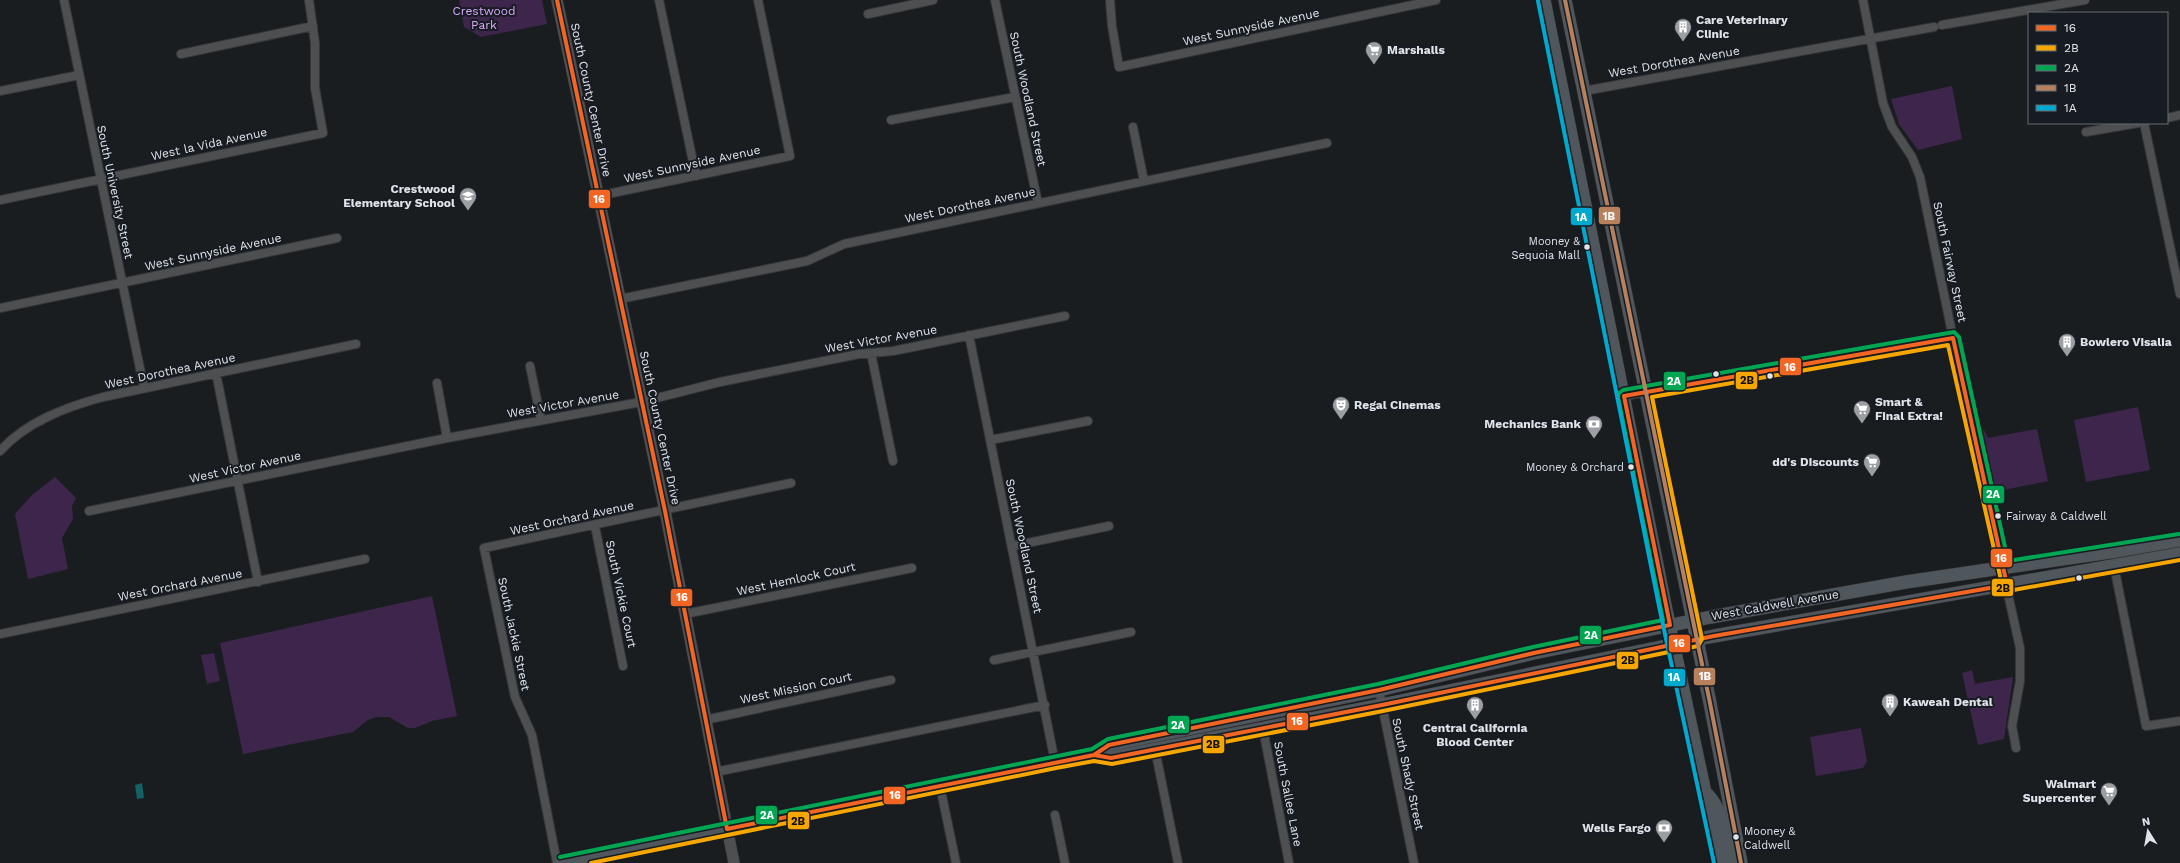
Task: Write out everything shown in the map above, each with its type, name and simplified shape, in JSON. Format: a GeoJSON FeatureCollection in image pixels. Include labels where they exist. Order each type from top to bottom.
{"type":"FeatureCollection","features":[{"type":"Feature","properties":{"kind":"main road"},"geometry":{"type":"LineString","coordinates":[[1544,0],[1674,645],[1720,863]]}},
{"type":"Feature","properties":{"kind":"main road"},"geometry":{"type":"LineString","coordinates":[[1565,0],[1741,863]]}},
{"type":"Feature","properties":{"kind":"main road","name":"West Caldwell Avenue"},"geometry":{"type":"LineString","coordinates":[[1094,755],[1109,744],[1379,690],[1534,653],[1692,620],[1906,582],[2180,540]]}},
{"type":"Feature","properties":{"kind":"main road"},"geometry":{"type":"LineString","coordinates":[[2006,585],[2019,575],[2127,555],[2134,548]]}},
{"type":"Feature","properties":{"kind":"main road","name":"West Caldwell Avenue"},"geometry":{"type":"LineString","coordinates":[[561,863],[1055,762],[1094,755],[1112,758],[1382,705],[1696,640],[2180,554]]}},
{"type":"Feature","properties":{"kind":"main road"},"geometry":{"type":"LineString","coordinates":[[1155,749],[1156,743],[1161,740],[1221,728],[1238,718]]}},
{"type":"Feature","properties":{"kind":"main road"},"geometry":{"type":"LineString","coordinates":[[1704,792],[1714,802],[1719,811],[1730,863]]}},
{"type":"Feature","properties":{"kind":"street","name":"South University Street"},"geometry":{"type":"LineString","coordinates":[[64,0],[144,388]]}},
{"type":"Feature","properties":{"kind":"street"},"geometry":{"type":"LineString","coordinates":[[181,54],[313,26],[309,0]]}},
{"type":"Feature","properties":{"kind":"street","name":"South County Center Drive"},"geometry":{"type":"LineString","coordinates":[[557,0],[665,511],[734,863]]}},
{"type":"Feature","properties":{"kind":"street"},"geometry":{"type":"LineString","coordinates":[[659,0],[696,176]]}},
{"type":"Feature","properties":{"kind":"street","name":"West Sunnyside Avenue"},"geometry":{"type":"LineString","coordinates":[[598,196],[790,156],[758,0]]}},
{"type":"Feature","properties":{"kind":"street"},"geometry":{"type":"LineString","coordinates":[[868,14],[933,0]]}},
{"type":"Feature","properties":{"kind":"street","name":"South Woodland Street"},"geometry":{"type":"LineString","coordinates":[[995,0],[1038,202]]}},
{"type":"Feature","properties":{"kind":"street","name":"West Sunnyside Avenue"},"geometry":{"type":"LineString","coordinates":[[1110,0],[1112,26],[1119,67],[1436,0]]}},
{"type":"Feature","properties":{"kind":"street","name":"South Fairway Street"},"geometry":{"type":"LineString","coordinates":[[1863,0],[1887,116],[1912,157],[1920,177],[2003,568],[2020,655],[2020,681],[2012,726],[2016,748]]}},
{"type":"Feature","properties":{"kind":"street","name":"West Dorothea Avenue"},"geometry":{"type":"LineString","coordinates":[[1584,91],[1871,39],[2055,3],[2085,0]]}},
{"type":"Feature","properties":{"kind":"street","name":"West la Vida Avenue"},"geometry":{"type":"LineString","coordinates":[[0,200],[323,133],[315,88],[315,43],[313,26]]}},
{"type":"Feature","properties":{"kind":"street"},"geometry":{"type":"LineString","coordinates":[[0,91],[79,75]]}},
{"type":"Feature","properties":{"kind":"street"},"geometry":{"type":"LineString","coordinates":[[891,120],[1015,97]]}},
{"type":"Feature","properties":{"kind":"street"},"geometry":{"type":"LineString","coordinates":[[2168,118],[2180,115]]}},
{"type":"Feature","properties":{"kind":"street"},"geometry":{"type":"LineString","coordinates":[[2086,132],[2132,124]]}},
{"type":"Feature","properties":{"kind":"street"},"geometry":{"type":"LineString","coordinates":[[2144,124],[2180,294]]}},
{"type":"Feature","properties":{"kind":"street"},"geometry":{"type":"LineString","coordinates":[[1133,127],[1144,181]]}},
{"type":"Feature","properties":{"kind":"street","name":"West Dorothea Avenue"},"geometry":{"type":"LineString","coordinates":[[620,299],[807,261],[844,244],[1038,202],[1327,143]]}},
{"type":"Feature","properties":{"kind":"street","name":"West Sunnyside Avenue"},"geometry":{"type":"LineString","coordinates":[[0,308],[337,238]]}},
{"type":"Feature","properties":{"kind":"street","name":"West Victor Avenue"},"geometry":{"type":"LineString","coordinates":[[89,511],[447,438],[641,402],[720,382],[859,354],[969,335],[1065,316]]}},
{"type":"Feature","properties":{"kind":"street","name":"South Woodland Street"},"geometry":{"type":"LineString","coordinates":[[969,335],[1013,546],[1055,762]]}},
{"type":"Feature","properties":{"kind":"street"},"geometry":{"type":"LineString","coordinates":[[1624,396],[1953,338]]}},
{"type":"Feature","properties":{"kind":"street","name":"West Dorothea Avenue"},"geometry":{"type":"LineString","coordinates":[[0,451],[17,436],[61,411],[102,397],[356,344]]}},
{"type":"Feature","properties":{"kind":"street"},"geometry":{"type":"LineString","coordinates":[[871,353],[893,461]]}},
{"type":"Feature","properties":{"kind":"street"},"geometry":{"type":"LineString","coordinates":[[530,366],[541,420]]}},
{"type":"Feature","properties":{"kind":"street"},"geometry":{"type":"LineString","coordinates":[[216,373],[258,582]]}},
{"type":"Feature","properties":{"kind":"street"},"geometry":{"type":"LineString","coordinates":[[437,383],[447,438]]}},
{"type":"Feature","properties":{"kind":"street"},"geometry":{"type":"LineString","coordinates":[[990,440],[1088,421]]}},
{"type":"Feature","properties":{"kind":"street","name":"West Orchard Avenue"},"geometry":{"type":"LineString","coordinates":[[484,548],[595,526],[665,511],[700,501],[791,483]]}},
{"type":"Feature","properties":{"kind":"street","name":"South Vickie Court"},"geometry":{"type":"LineString","coordinates":[[595,526],[623,666]]}},
{"type":"Feature","properties":{"kind":"street"},"geometry":{"type":"LineString","coordinates":[[1013,546],[1109,526]]}},
{"type":"Feature","properties":{"kind":"street","name":"South Jackie Street"},"geometry":{"type":"LineString","coordinates":[[484,548],[515,697],[532,735],[557,863]]}},
{"type":"Feature","properties":{"kind":"street","name":"West Orchard Avenue"},"geometry":{"type":"LineString","coordinates":[[0,634],[365,559]]}},
{"type":"Feature","properties":{"kind":"street"},"geometry":{"type":"LineString","coordinates":[[2114,566],[2146,726],[2180,721]]}},
{"type":"Feature","properties":{"kind":"street","name":"West Hemlock Court"},"geometry":{"type":"LineString","coordinates":[[685,614],[912,568]]}},
{"type":"Feature","properties":{"kind":"street"},"geometry":{"type":"LineString","coordinates":[[994,660],[1131,632]]}},
{"type":"Feature","properties":{"kind":"street","name":"West Mission Court"},"geometry":{"type":"LineString","coordinates":[[705,720],[892,680]]}},
{"type":"Feature","properties":{"kind":"street","name":"South Shady Street"},"geometry":{"type":"LineString","coordinates":[[1379,690],[1414,863]]}},
{"type":"Feature","properties":{"kind":"street"},"geometry":{"type":"LineString","coordinates":[[715,772],[1045,705]]}},
{"type":"Feature","properties":{"kind":"street","name":"South Sallee Lane"},"geometry":{"type":"LineString","coordinates":[[1263,729],[1290,863]]}},
{"type":"Feature","properties":{"kind":"street"},"geometry":{"type":"LineString","coordinates":[[1155,749],[1178,863]]}},
{"type":"Feature","properties":{"kind":"street"},"geometry":{"type":"LineString","coordinates":[[940,786],[956,863]]}},
{"type":"Feature","properties":{"kind":"street"},"geometry":{"type":"LineString","coordinates":[[1055,816],[1065,863]]}},
{"type":"Feature","properties":{"kind":"green space","name":"Crestwood Park"},"geometry":{"type":"Polygon","coordinates":[[[459,0],[542,0],[547,24],[481,37],[464,27],[459,0]]]}},
{"type":"Feature","properties":{"kind":"green space"},"geometry":{"type":"Polygon","coordinates":[[[1952,86],[1962,139],[1918,150],[1899,124],[1891,99],[1952,86]]]}},
{"type":"Feature","properties":{"kind":"green space"},"geometry":{"type":"Polygon","coordinates":[[[2138,407],[2150,470],[2086,482],[2074,420],[2138,407]]]}},
{"type":"Feature","properties":{"kind":"green space"},"geometry":{"type":"Polygon","coordinates":[[[2037,429],[2048,481],[1994,492],[1982,453],[1978,432],[1984,430],[1988,438],[2037,429]]]}},
{"type":"Feature","properties":{"kind":"green space"},"geometry":{"type":"Polygon","coordinates":[[[55,477],[76,498],[72,506],[73,519],[62,538],[68,569],[28,579],[15,514],[32,495],[55,477]]]}},
{"type":"Feature","properties":{"kind":"green space"},"geometry":{"type":"Polygon","coordinates":[[[432,596],[457,716],[432,721],[415,728],[408,728],[389,717],[377,717],[368,720],[353,732],[243,754],[220,643],[432,596]]]}},
{"type":"Feature","properties":{"kind":"green space"},"geometry":{"type":"Polygon","coordinates":[[[214,653],[220,681],[207,684],[201,655],[214,653]]]}},
{"type":"Feature","properties":{"kind":"green space"},"geometry":{"type":"Polygon","coordinates":[[[1972,670],[1975,684],[2013,677],[2004,739],[1978,745],[1962,673],[1972,670]]]}},
{"type":"Feature","properties":{"kind":"green space"},"geometry":{"type":"Polygon","coordinates":[[[1861,728],[1867,761],[1863,768],[1816,776],[1810,737],[1861,728]]]}},
{"type":"Feature","properties":{"kind":"water"},"geometry":{"type":"Polygon","coordinates":[[[142,783],[144,798],[137,799],[135,785],[142,783]]]}},
{"type":"Feature","properties":{"kind":"transit line","name":"16"},"geometry":{"type":"LineString","coordinates":[[557,0],[665,511],[727,829],[1094,755]]}},
{"type":"Feature","properties":{"kind":"transit line","name":"1B"},"geometry":{"type":"LineString","coordinates":[[1565,0],[1710,703],[1741,863]]}},
{"type":"Feature","properties":{"kind":"transit line","name":"1A"},"geometry":{"type":"LineString","coordinates":[[1538,1],[1659,606],[1714,863]]}},
{"type":"Feature","properties":{"kind":"transit line","name":"2A"},"geometry":{"type":"LineString","coordinates":[[560,857],[1092,749],[1108,739],[1378,684],[1533,647],[1663,620],[1618,397],[1619,393],[1623,390],[1954,332],[1959,337],[2008,561],[2179,534]]}},
{"type":"Feature","properties":{"kind":"transit line","name":"16"},"geometry":{"type":"LineString","coordinates":[[1953,338],[2007,585],[1714,636],[1382,705],[1111,758],[1094,755],[1109,745],[1379,690],[1534,653],[1670,625],[1624,396],[1953,338]]}},
{"type":"Feature","properties":{"kind":"transit line","name":"2B"},"geometry":{"type":"LineString","coordinates":[[591,863],[1056,768],[1094,761],[1112,764],[1383,711],[1698,646],[1702,639],[1652,397],[1948,345],[2003,589],[2008,591],[2180,560]]}},
{"type":"Feature","properties":{"kind":"place","name":"Care Veterinary Clinic"},"geometry":{"type":"Point","coordinates":[1683,42]}},
{"type":"Feature","properties":{"kind":"place","name":"Marshalls"},"geometry":{"type":"Point","coordinates":[1374,65]}},
{"type":"Feature","properties":{"kind":"place","name":"Crestwood Elementary School"},"geometry":{"type":"Point","coordinates":[468,211]}},
{"type":"Feature","properties":{"kind":"place","name":"Mooney & Sequoia Mall"},"geometry":{"type":"Point","coordinates":[1587,247]}},
{"type":"Feature","properties":{"kind":"place","name":"Bowlero Visalia"},"geometry":{"type":"Point","coordinates":[2067,357]}},
{"type":"Feature","properties":{"kind":"place","name":"Regal Cinemas"},"geometry":{"type":"Point","coordinates":[1341,420]}},
{"type":"Feature","properties":{"kind":"place","name":"Smart & Final Extra!"},"geometry":{"type":"Point","coordinates":[1862,424]}},
{"type":"Feature","properties":{"kind":"place","name":"Mechanics Bank"},"geometry":{"type":"Point","coordinates":[1594,439]}},
{"type":"Feature","properties":{"kind":"place","name":"Mooney & Orchard"},"geometry":{"type":"Point","coordinates":[1631,467]}},
{"type":"Feature","properties":{"kind":"place","name":"dd's Discounts"},"geometry":{"type":"Point","coordinates":[1872,477]}},
{"type":"Feature","properties":{"kind":"place","name":"Fairway & Caldwell"},"geometry":{"type":"Point","coordinates":[1998,516]}},
{"type":"Feature","properties":{"kind":"place","name":"Kaweah Dental"},"geometry":{"type":"Point","coordinates":[1890,717]}},
{"type":"Feature","properties":{"kind":"place","name":"Central California Blood Center"},"geometry":{"type":"Point","coordinates":[1475,720]}},
{"type":"Feature","properties":{"kind":"place","name":"Walmart Supercenter"},"geometry":{"type":"Point","coordinates":[2109,806]}},
{"type":"Feature","properties":{"kind":"place","name":"Mooney & Caldwell"},"geometry":{"type":"Point","coordinates":[1736,837]}},
{"type":"Feature","properties":{"kind":"place","name":"Wells Fargo"},"geometry":{"type":"Point","coordinates":[1664,843]}}]}
